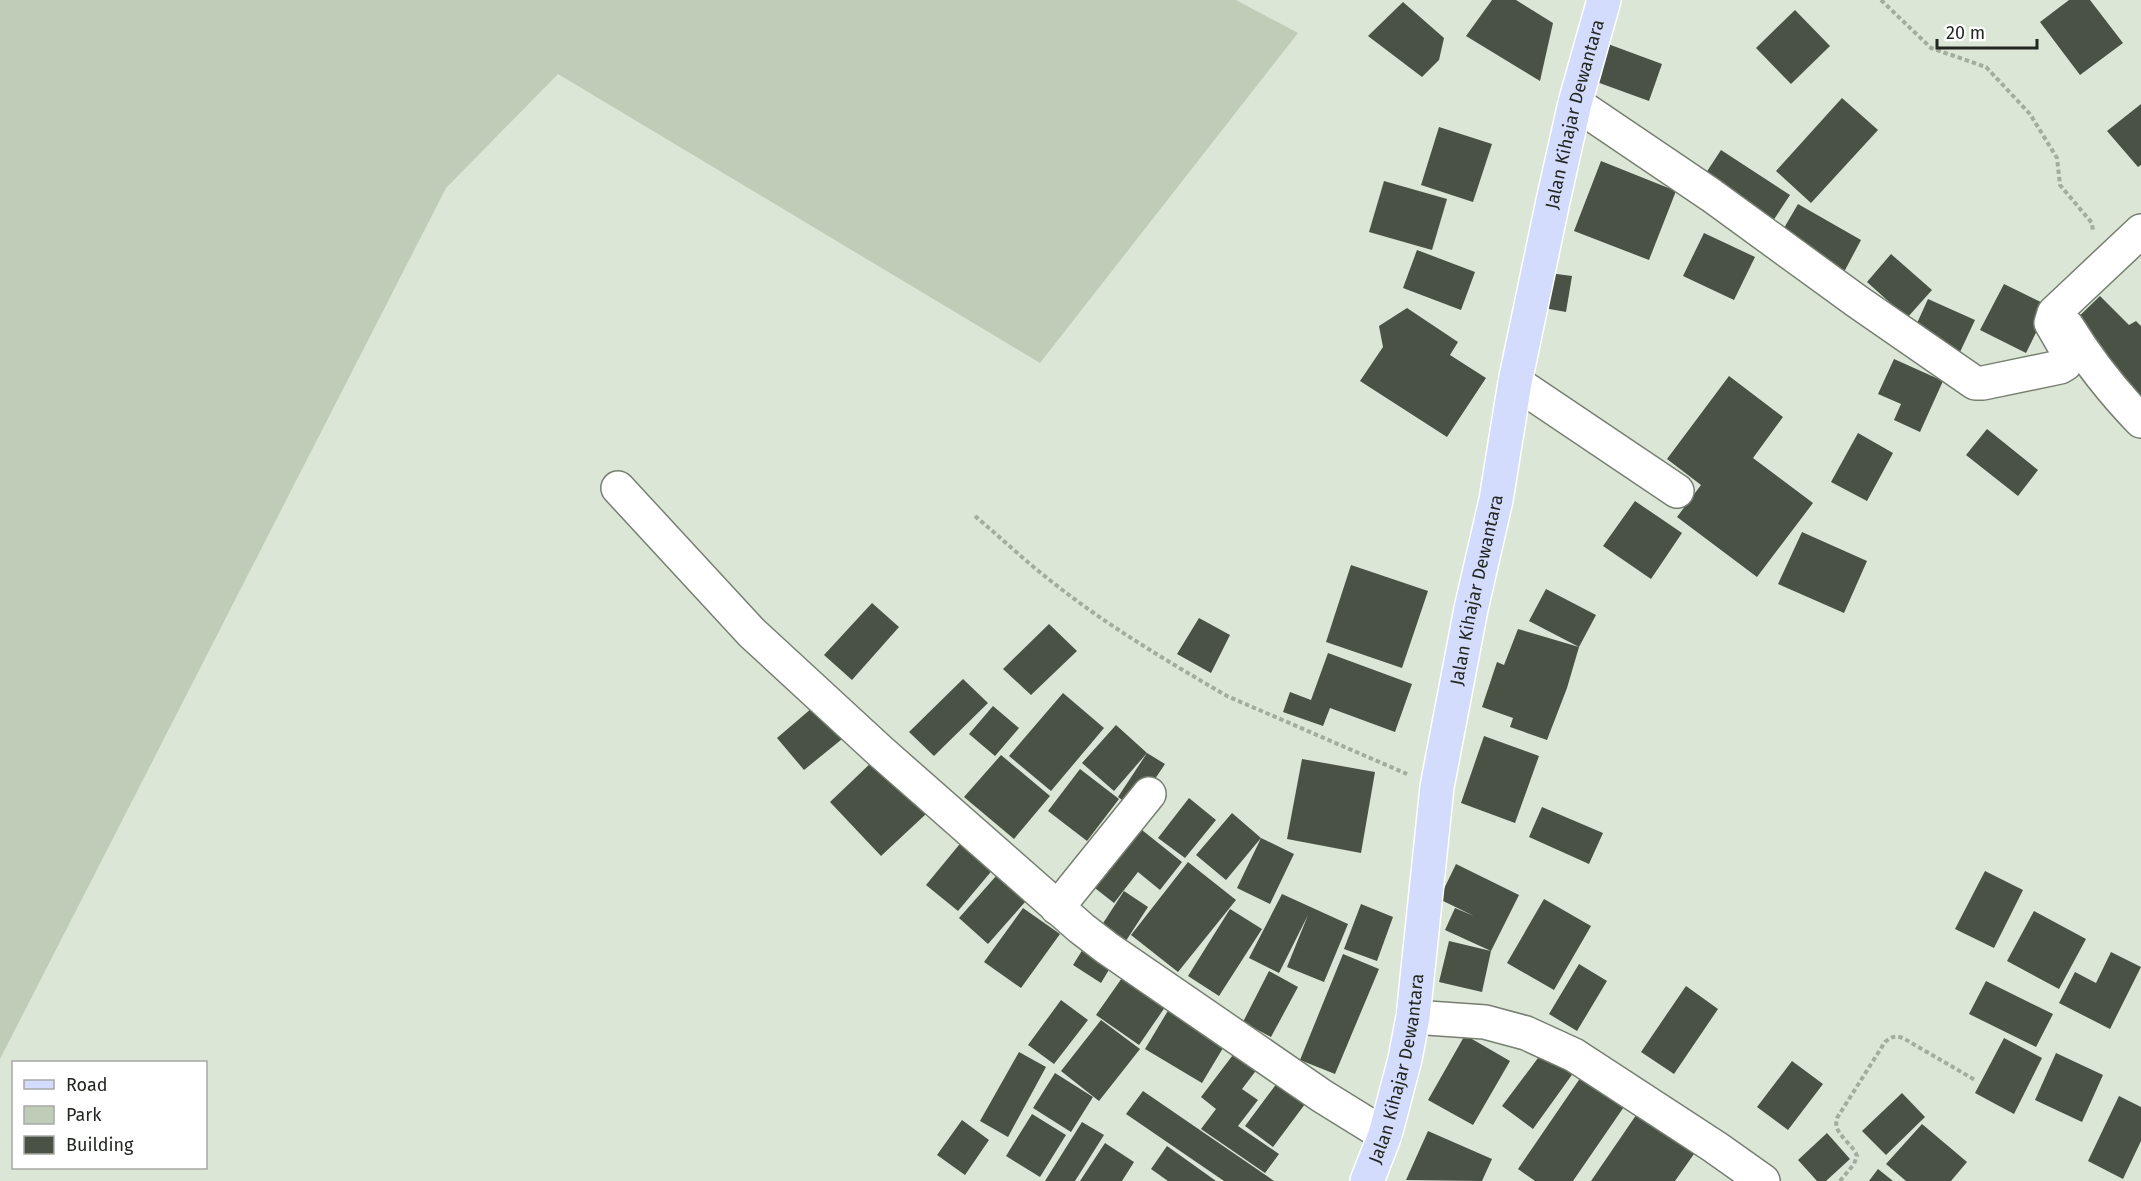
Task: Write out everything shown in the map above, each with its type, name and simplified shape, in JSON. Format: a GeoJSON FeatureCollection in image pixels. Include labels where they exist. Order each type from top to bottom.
{"type":"FeatureCollection","features":[{"type":"Feature","properties":{"kind":"main road","name":"Jalan Kihajar Dewantara"},"geometry":{"type":"LineString","coordinates":[[1367,1181],[1385,1136],[1399,1087],[1413,1017],[1437,787],[1471,609],[1496,500],[1515,382],[1575,103],[1604,0]]}},
{"type":"Feature","properties":{"kind":"street"},"geometry":{"type":"LineString","coordinates":[[1575,103],[1711,195],[1858,302],[1976,383],[2061,367],[2065,364],[2069,354],[2051,323],[2051,318],[2068,297],[2141,231]]}},
{"type":"Feature","properties":{"kind":"street"},"geometry":{"type":"LineString","coordinates":[[2068,297],[2067,326],[2086,359],[2141,421]]}},
{"type":"Feature","properties":{"kind":"street"},"geometry":{"type":"LineString","coordinates":[[1515,382],[1677,491]]}},
{"type":"Feature","properties":{"kind":"street"},"geometry":{"type":"LineString","coordinates":[[618,488],[752,633],[880,751],[1057,908],[1107,948],[1322,1096],[1385,1136]]}},
{"type":"Feature","properties":{"kind":"street"},"geometry":{"type":"LineString","coordinates":[[1057,908],[1149,794]]}},
{"type":"Feature","properties":{"kind":"street"},"geometry":{"type":"LineString","coordinates":[[1413,1017],[1485,1022],[1535,1037],[1574,1055],[1715,1146],[1763,1181]]}},
{"type":"Feature","properties":{"kind":"path"},"geometry":{"type":"LineString","coordinates":[[1881,0],[1931,48],[1986,67],[2030,114],[2057,158],[2060,185],[2091,223],[2100,268]]}},
{"type":"Feature","properties":{"kind":"path"},"geometry":{"type":"LineString","coordinates":[[975,516],[1050,581],[1083,605],[1209,686],[1227,696],[1437,787]]}},
{"type":"Feature","properties":{"kind":"path"},"geometry":{"type":"LineString","coordinates":[[1840,1181],[1854,1164],[1857,1156],[1837,1130],[1835,1125],[1837,1118],[1884,1042],[1893,1036],[1903,1038],[1975,1080]]}},
{"type":"Feature","properties":{"kind":"green space"},"geometry":{"type":"Polygon","coordinates":[[[0,0],[1236,0],[1298,33],[1040,363],[558,74],[446,188],[0,1059],[0,0]]]}},
{"type":"Feature","properties":{"kind":"building"},"geometry":{"type":"Polygon","coordinates":[[[1492,0],[1516,0],[1553,23],[1540,81],[1466,36],[1492,0]]]}},
{"type":"Feature","properties":{"kind":"building"},"geometry":{"type":"Polygon","coordinates":[[[2069,0],[2090,0],[2123,43],[2080,75],[2040,22],[2069,0]]]}},
{"type":"Feature","properties":{"kind":"building"},"geometry":{"type":"Polygon","coordinates":[[[1403,2],[1444,38],[1439,60],[1422,77],[1368,36],[1403,2]]]}},
{"type":"Feature","properties":{"kind":"building"},"geometry":{"type":"Polygon","coordinates":[[[1795,10],[1830,46],[1791,84],[1756,48],[1795,10]]]}},
{"type":"Feature","properties":{"kind":"building"},"geometry":{"type":"Polygon","coordinates":[[[1608,44],[1662,64],[1649,101],[1594,81],[1608,44]]]}},
{"type":"Feature","properties":{"kind":"building"},"geometry":{"type":"Polygon","coordinates":[[[1842,98],[1878,130],[1811,203],[1776,171],[1842,98]]]}},
{"type":"Feature","properties":{"kind":"building"},"geometry":{"type":"Polygon","coordinates":[[[2141,104],[2141,165],[2138,167],[2107,131],[2141,104]]]}},
{"type":"Feature","properties":{"kind":"building"},"geometry":{"type":"Polygon","coordinates":[[[1439,127],[1492,144],[1473,202],[1421,185],[1439,127]]]}},
{"type":"Feature","properties":{"kind":"building"},"geometry":{"type":"Polygon","coordinates":[[[1721,150],[1790,195],[1771,224],[1702,179],[1721,150]]]}},
{"type":"Feature","properties":{"kind":"building"},"geometry":{"type":"Polygon","coordinates":[[[1601,161],[1676,191],[1649,260],[1574,231],[1601,161]]]}},
{"type":"Feature","properties":{"kind":"building"},"geometry":{"type":"Polygon","coordinates":[[[1384,181],[1447,199],[1432,250],[1369,232],[1384,181]]]}},
{"type":"Feature","properties":{"kind":"building"},"geometry":{"type":"Polygon","coordinates":[[[1798,204],[1861,240],[1844,272],[1780,235],[1798,204]]]}},
{"type":"Feature","properties":{"kind":"building"},"geometry":{"type":"Polygon","coordinates":[[[1704,233],[1755,257],[1734,300],[1683,276],[1704,233]]]}},
{"type":"Feature","properties":{"kind":"building"},"geometry":{"type":"Polygon","coordinates":[[[1417,250],[1475,272],[1461,310],[1403,288],[1417,250]]]}},
{"type":"Feature","properties":{"kind":"building"},"geometry":{"type":"Polygon","coordinates":[[[1891,254],[1932,290],[1907,318],[1867,282],[1891,254]]]}},
{"type":"Feature","properties":{"kind":"building"},"geometry":{"type":"Polygon","coordinates":[[[1549,273],[1572,276],[1566,312],[1544,308],[1549,273]]]}},
{"type":"Feature","properties":{"kind":"building"},"geometry":{"type":"Polygon","coordinates":[[[2004,284],[2049,306],[2026,353],[1980,330],[2004,284]]]}},
{"type":"Feature","properties":{"kind":"building"},"geometry":{"type":"Polygon","coordinates":[[[2100,296],[2129,325],[2136,321],[2141,326],[2141,396],[2070,325],[2100,296]]]}},
{"type":"Feature","properties":{"kind":"building"},"geometry":{"type":"Polygon","coordinates":[[[1928,299],[1975,320],[1960,352],[1913,332],[1928,299]]]}},
{"type":"Feature","properties":{"kind":"building"},"geometry":{"type":"Polygon","coordinates":[[[1407,308],[1458,342],[1450,355],[1486,378],[1447,437],[1360,381],[1383,347],[1379,326],[1407,308]]]}},
{"type":"Feature","properties":{"kind":"building"},"geometry":{"type":"Polygon","coordinates":[[[1894,359],[1943,381],[1920,432],[1894,420],[1901,404],[1878,394],[1894,359]]]}},
{"type":"Feature","properties":{"kind":"building"},"geometry":{"type":"Polygon","coordinates":[[[1729,376],[1783,417],[1753,458],[1813,503],[1757,577],[1677,517],[1701,485],[1667,459],[1729,376]]]}},
{"type":"Feature","properties":{"kind":"building"},"geometry":{"type":"Polygon","coordinates":[[[1987,429],[2038,470],[2018,496],[1966,455],[1987,429]]]}},
{"type":"Feature","properties":{"kind":"building"},"geometry":{"type":"Polygon","coordinates":[[[1858,433],[1893,453],[1867,501],[1831,482],[1858,433]]]}},
{"type":"Feature","properties":{"kind":"building"},"geometry":{"type":"Polygon","coordinates":[[[1635,501],[1682,533],[1651,579],[1603,546],[1635,501]]]}},
{"type":"Feature","properties":{"kind":"building"},"geometry":{"type":"Polygon","coordinates":[[[1802,532],[1867,561],[1844,613],[1778,584],[1802,532]]]}},
{"type":"Feature","properties":{"kind":"building"},"geometry":{"type":"Polygon","coordinates":[[[1351,565],[1428,591],[1402,668],[1326,642],[1351,565]]]}},
{"type":"Feature","properties":{"kind":"building"},"geometry":{"type":"Polygon","coordinates":[[[1546,589],[1596,615],[1579,647],[1529,621],[1546,589]]]}},
{"type":"Feature","properties":{"kind":"building"},"geometry":{"type":"Polygon","coordinates":[[[872,603],[899,627],[852,680],[824,655],[872,603]]]}},
{"type":"Feature","properties":{"kind":"building"},"geometry":{"type":"Polygon","coordinates":[[[1199,618],[1230,635],[1211,673],[1177,654],[1199,618]]]}},
{"type":"Feature","properties":{"kind":"building"},"geometry":{"type":"Polygon","coordinates":[[[1049,624],[1077,651],[1031,695],[1003,669],[1049,624]]]}},
{"type":"Feature","properties":{"kind":"building"},"geometry":{"type":"Polygon","coordinates":[[[1518,629],[1579,647],[1567,688],[1547,740],[1510,727],[1513,718],[1482,707],[1497,662],[1504,665],[1518,629]]]}},
{"type":"Feature","properties":{"kind":"building"},"geometry":{"type":"Polygon","coordinates":[[[1328,653],[1412,684],[1395,732],[1330,708],[1323,726],[1283,712],[1290,692],[1311,700],[1328,653]]]}},
{"type":"Feature","properties":{"kind":"building"},"geometry":{"type":"Polygon","coordinates":[[[963,679],[988,703],[934,756],[909,732],[963,679]]]}},
{"type":"Feature","properties":{"kind":"building"},"geometry":{"type":"Polygon","coordinates":[[[1063,693],[1104,728],[1051,791],[1009,756],[1063,693]]]}},
{"type":"Feature","properties":{"kind":"building"},"geometry":{"type":"Polygon","coordinates":[[[819,702],[847,735],[804,770],[777,738],[819,702]]]}},
{"type":"Feature","properties":{"kind":"building"},"geometry":{"type":"Polygon","coordinates":[[[993,706],[1019,728],[995,756],[969,734],[993,706]]]}},
{"type":"Feature","properties":{"kind":"building"},"geometry":{"type":"Polygon","coordinates":[[[1116,725],[1147,753],[1114,791],[1082,763],[1116,725]]]}},
{"type":"Feature","properties":{"kind":"building"},"geometry":{"type":"Polygon","coordinates":[[[1484,736],[1539,756],[1515,823],[1461,803],[1484,736]]]}},
{"type":"Feature","properties":{"kind":"building"},"geometry":{"type":"Polygon","coordinates":[[[1147,753],[1165,764],[1135,809],[1118,797],[1147,753]]]}},
{"type":"Feature","properties":{"kind":"building"},"geometry":{"type":"Polygon","coordinates":[[[1001,755],[1050,796],[1014,839],[964,797],[1001,755]]]}},
{"type":"Feature","properties":{"kind":"building"},"geometry":{"type":"Polygon","coordinates":[[[1302,759],[1375,772],[1361,853],[1287,839],[1302,759]]]}},
{"type":"Feature","properties":{"kind":"building"},"geometry":{"type":"Polygon","coordinates":[[[874,760],[926,814],[881,856],[830,802],[874,760]]]}},
{"type":"Feature","properties":{"kind":"building"},"geometry":{"type":"Polygon","coordinates":[[[1080,769],[1119,799],[1087,841],[1048,811],[1080,769]]]}},
{"type":"Feature","properties":{"kind":"building"},"geometry":{"type":"Polygon","coordinates":[[[1189,798],[1216,820],[1185,858],[1158,838],[1189,798]]]}},
{"type":"Feature","properties":{"kind":"building"},"geometry":{"type":"Polygon","coordinates":[[[1542,807],[1603,833],[1589,864],[1529,837],[1542,807]]]}},
{"type":"Feature","properties":{"kind":"building"},"geometry":{"type":"Polygon","coordinates":[[[1232,813],[1261,838],[1226,880],[1196,855],[1232,813]]]}},
{"type":"Feature","properties":{"kind":"building"},"geometry":{"type":"Polygon","coordinates":[[[1132,822],[1182,862],[1160,890],[1138,872],[1114,903],[1086,881],[1132,822]]]}},
{"type":"Feature","properties":{"kind":"building"},"geometry":{"type":"Polygon","coordinates":[[[968,834],[1000,861],[958,911],[926,885],[968,834]]]}},
{"type":"Feature","properties":{"kind":"building"},"geometry":{"type":"Polygon","coordinates":[[[1261,838],[1294,854],[1270,904],[1237,888],[1261,838]]]}},
{"type":"Feature","properties":{"kind":"building"},"geometry":{"type":"Polygon","coordinates":[[[1188,862],[1236,900],[1178,972],[1131,935],[1188,862]]]}},
{"type":"Feature","properties":{"kind":"building"},"geometry":{"type":"Polygon","coordinates":[[[1456,864],[1519,895],[1491,951],[1445,930],[1455,908],[1474,916],[1439,899],[1456,864]]]}},
{"type":"Feature","properties":{"kind":"building"},"geometry":{"type":"Polygon","coordinates":[[[1004,867],[1033,893],[988,944],[959,918],[1004,867]]]}},
{"type":"Feature","properties":{"kind":"building"},"geometry":{"type":"Polygon","coordinates":[[[1985,871],[2023,890],[1994,948],[1955,929],[1985,871]]]}},
{"type":"Feature","properties":{"kind":"building"},"geometry":{"type":"Polygon","coordinates":[[[1124,891],[1148,907],[1120,950],[1096,934],[1124,891]]]}},
{"type":"Feature","properties":{"kind":"building"},"geometry":{"type":"Polygon","coordinates":[[[1282,894],[1348,924],[1324,982],[1287,967],[1308,915],[1279,973],[1249,958],[1282,894]]]}},
{"type":"Feature","properties":{"kind":"building"},"geometry":{"type":"Polygon","coordinates":[[[1544,899],[1591,926],[1554,990],[1507,963],[1544,899]]]}},
{"type":"Feature","properties":{"kind":"building"},"geometry":{"type":"Polygon","coordinates":[[[1361,904],[1393,917],[1377,961],[1344,949],[1361,904]]]}},
{"type":"Feature","properties":{"kind":"building"},"geometry":{"type":"Polygon","coordinates":[[[1023,908],[1060,934],[1021,988],[984,962],[1023,908]]]}},
{"type":"Feature","properties":{"kind":"building"},"geometry":{"type":"Polygon","coordinates":[[[1230,909],[1262,929],[1219,996],[1188,976],[1230,909]]]}},
{"type":"Feature","properties":{"kind":"building"},"geometry":{"type":"Polygon","coordinates":[[[2034,911],[2086,939],[2059,989],[2007,961],[2034,911]]]}},
{"type":"Feature","properties":{"kind":"building"},"geometry":{"type":"Polygon","coordinates":[[[1088,941],[1116,958],[1101,983],[1073,965],[1088,941]]]}},
{"type":"Feature","properties":{"kind":"building"},"geometry":{"type":"Polygon","coordinates":[[[1449,941],[1491,951],[1482,992],[1439,982],[1449,941]]]}},
{"type":"Feature","properties":{"kind":"building"},"geometry":{"type":"Polygon","coordinates":[[[2111,952],[2141,967],[2110,1029],[2059,1003],[2075,972],[2096,983],[2111,952]]]}},
{"type":"Feature","properties":{"kind":"building"},"geometry":{"type":"Polygon","coordinates":[[[1343,954],[1379,969],[1335,1074],[1300,1060],[1343,954]]]}},
{"type":"Feature","properties":{"kind":"building"},"geometry":{"type":"Polygon","coordinates":[[[1579,964],[1607,981],[1577,1031],[1549,1014],[1579,964]]]}},
{"type":"Feature","properties":{"kind":"building"},"geometry":{"type":"Polygon","coordinates":[[[1129,968],[1172,997],[1139,1045],[1096,1015],[1129,968]]]}},
{"type":"Feature","properties":{"kind":"building"},"geometry":{"type":"Polygon","coordinates":[[[1269,971],[1298,987],[1271,1037],[1243,1022],[1269,971]]]}},
{"type":"Feature","properties":{"kind":"building"},"geometry":{"type":"Polygon","coordinates":[[[1986,981],[2053,1014],[2036,1047],[1969,1014],[1986,981]]]}},
{"type":"Feature","properties":{"kind":"building"},"geometry":{"type":"Polygon","coordinates":[[[1686,986],[1718,1009],[1674,1074],[1641,1052],[1686,986]]]}},
{"type":"Feature","properties":{"kind":"building"},"geometry":{"type":"Polygon","coordinates":[[[1061,1000],[1088,1020],[1054,1064],[1028,1045],[1061,1000]]]}},
{"type":"Feature","properties":{"kind":"building"},"geometry":{"type":"Polygon","coordinates":[[[1172,1004],[1229,1038],[1202,1083],[1145,1049],[1172,1004]]]}},
{"type":"Feature","properties":{"kind":"building"},"geometry":{"type":"Polygon","coordinates":[[[1101,1020],[1140,1049],[1099,1101],[1061,1071],[1101,1020]]]}},
{"type":"Feature","properties":{"kind":"building"},"geometry":{"type":"Polygon","coordinates":[[[1465,1035],[1510,1061],[1473,1125],[1428,1100],[1465,1035]]]}},
{"type":"Feature","properties":{"kind":"building"},"geometry":{"type":"Polygon","coordinates":[[[2004,1038],[2042,1058],[2014,1114],[1975,1093],[2004,1038]]]}},
{"type":"Feature","properties":{"kind":"building"},"geometry":{"type":"Polygon","coordinates":[[[1239,1047],[1261,1064],[1242,1089],[1258,1100],[1238,1126],[1279,1154],[1265,1173],[1201,1129],[1216,1109],[1201,1097],[1239,1047]]]}},
{"type":"Feature","properties":{"kind":"building"},"geometry":{"type":"Polygon","coordinates":[[[1544,1050],[1574,1072],[1533,1129],[1502,1106],[1544,1050]]]}},
{"type":"Feature","properties":{"kind":"building"},"geometry":{"type":"Polygon","coordinates":[[[1019,1052],[1046,1067],[1008,1137],[980,1121],[1019,1052]]]}},
{"type":"Feature","properties":{"kind":"building"},"geometry":{"type":"Polygon","coordinates":[[[2056,1053],[2103,1075],[2082,1122],[2035,1100],[2056,1053]]]}},
{"type":"Feature","properties":{"kind":"building"},"geometry":{"type":"Polygon","coordinates":[[[1792,1061],[1823,1084],[1788,1130],[1757,1107],[1792,1061]]]}},
{"type":"Feature","properties":{"kind":"building"},"geometry":{"type":"Polygon","coordinates":[[[1585,1071],[1628,1101],[1573,1181],[1535,1181],[1518,1169],[1585,1071]]]}},
{"type":"Feature","properties":{"kind":"building"},"geometry":{"type":"Polygon","coordinates":[[[1055,1073],[1093,1097],[1071,1132],[1033,1108],[1055,1073]]]}},
{"type":"Feature","properties":{"kind":"building"},"geometry":{"type":"Polygon","coordinates":[[[1283,1075],[1311,1096],[1273,1147],[1245,1126],[1283,1075]]]}},
{"type":"Feature","properties":{"kind":"building"},"geometry":{"type":"Polygon","coordinates":[[[1143,1091],[1274,1181],[1224,1181],[1126,1114],[1143,1091]]]}},
{"type":"Feature","properties":{"kind":"building"},"geometry":{"type":"Polygon","coordinates":[[[1902,1093],[1925,1117],[1886,1155],[1862,1131],[1902,1093]]]}},
{"type":"Feature","properties":{"kind":"building"},"geometry":{"type":"Polygon","coordinates":[[[2119,1096],[2141,1107],[2141,1141],[2123,1179],[2088,1161],[2119,1096]]]}},
{"type":"Feature","properties":{"kind":"building"},"geometry":{"type":"Polygon","coordinates":[[[1643,1105],[1701,1144],[1675,1181],[1591,1181],[1643,1105]]]}},
{"type":"Feature","properties":{"kind":"building"},"geometry":{"type":"Polygon","coordinates":[[[1032,1114],[1066,1135],[1040,1177],[1006,1156],[1032,1114]]]}},
{"type":"Feature","properties":{"kind":"building"},"geometry":{"type":"Polygon","coordinates":[[[962,1120],[989,1140],[965,1175],[937,1155],[962,1120]]]}},
{"type":"Feature","properties":{"kind":"building"},"geometry":{"type":"Polygon","coordinates":[[[1082,1122],[1104,1135],[1075,1181],[1045,1181],[1082,1122]]]}},
{"type":"Feature","properties":{"kind":"building"},"geometry":{"type":"Polygon","coordinates":[[[1922,1124],[1967,1162],[1951,1181],[1906,1181],[1886,1164],[1922,1124]]]}},
{"type":"Feature","properties":{"kind":"building"},"geometry":{"type":"Polygon","coordinates":[[[1428,1131],[1492,1159],[1482,1181],[1406,1180],[1428,1131]]]}},
{"type":"Feature","properties":{"kind":"building"},"geometry":{"type":"Polygon","coordinates":[[[1827,1133],[1850,1159],[1826,1181],[1817,1181],[1798,1160],[1827,1133]]]}},
{"type":"Feature","properties":{"kind":"building"},"geometry":{"type":"Polygon","coordinates":[[[1105,1143],[1134,1162],[1122,1181],[1080,1181],[1105,1143]]]}},
{"type":"Feature","properties":{"kind":"building"},"geometry":{"type":"Polygon","coordinates":[[[1167,1146],[1216,1181],[1168,1181],[1151,1169],[1167,1146]]]}},
{"type":"Feature","properties":{"kind":"building"},"geometry":{"type":"Polygon","coordinates":[[[1878,1169],[1893,1181],[1869,1181],[1878,1169]]]}}]}
